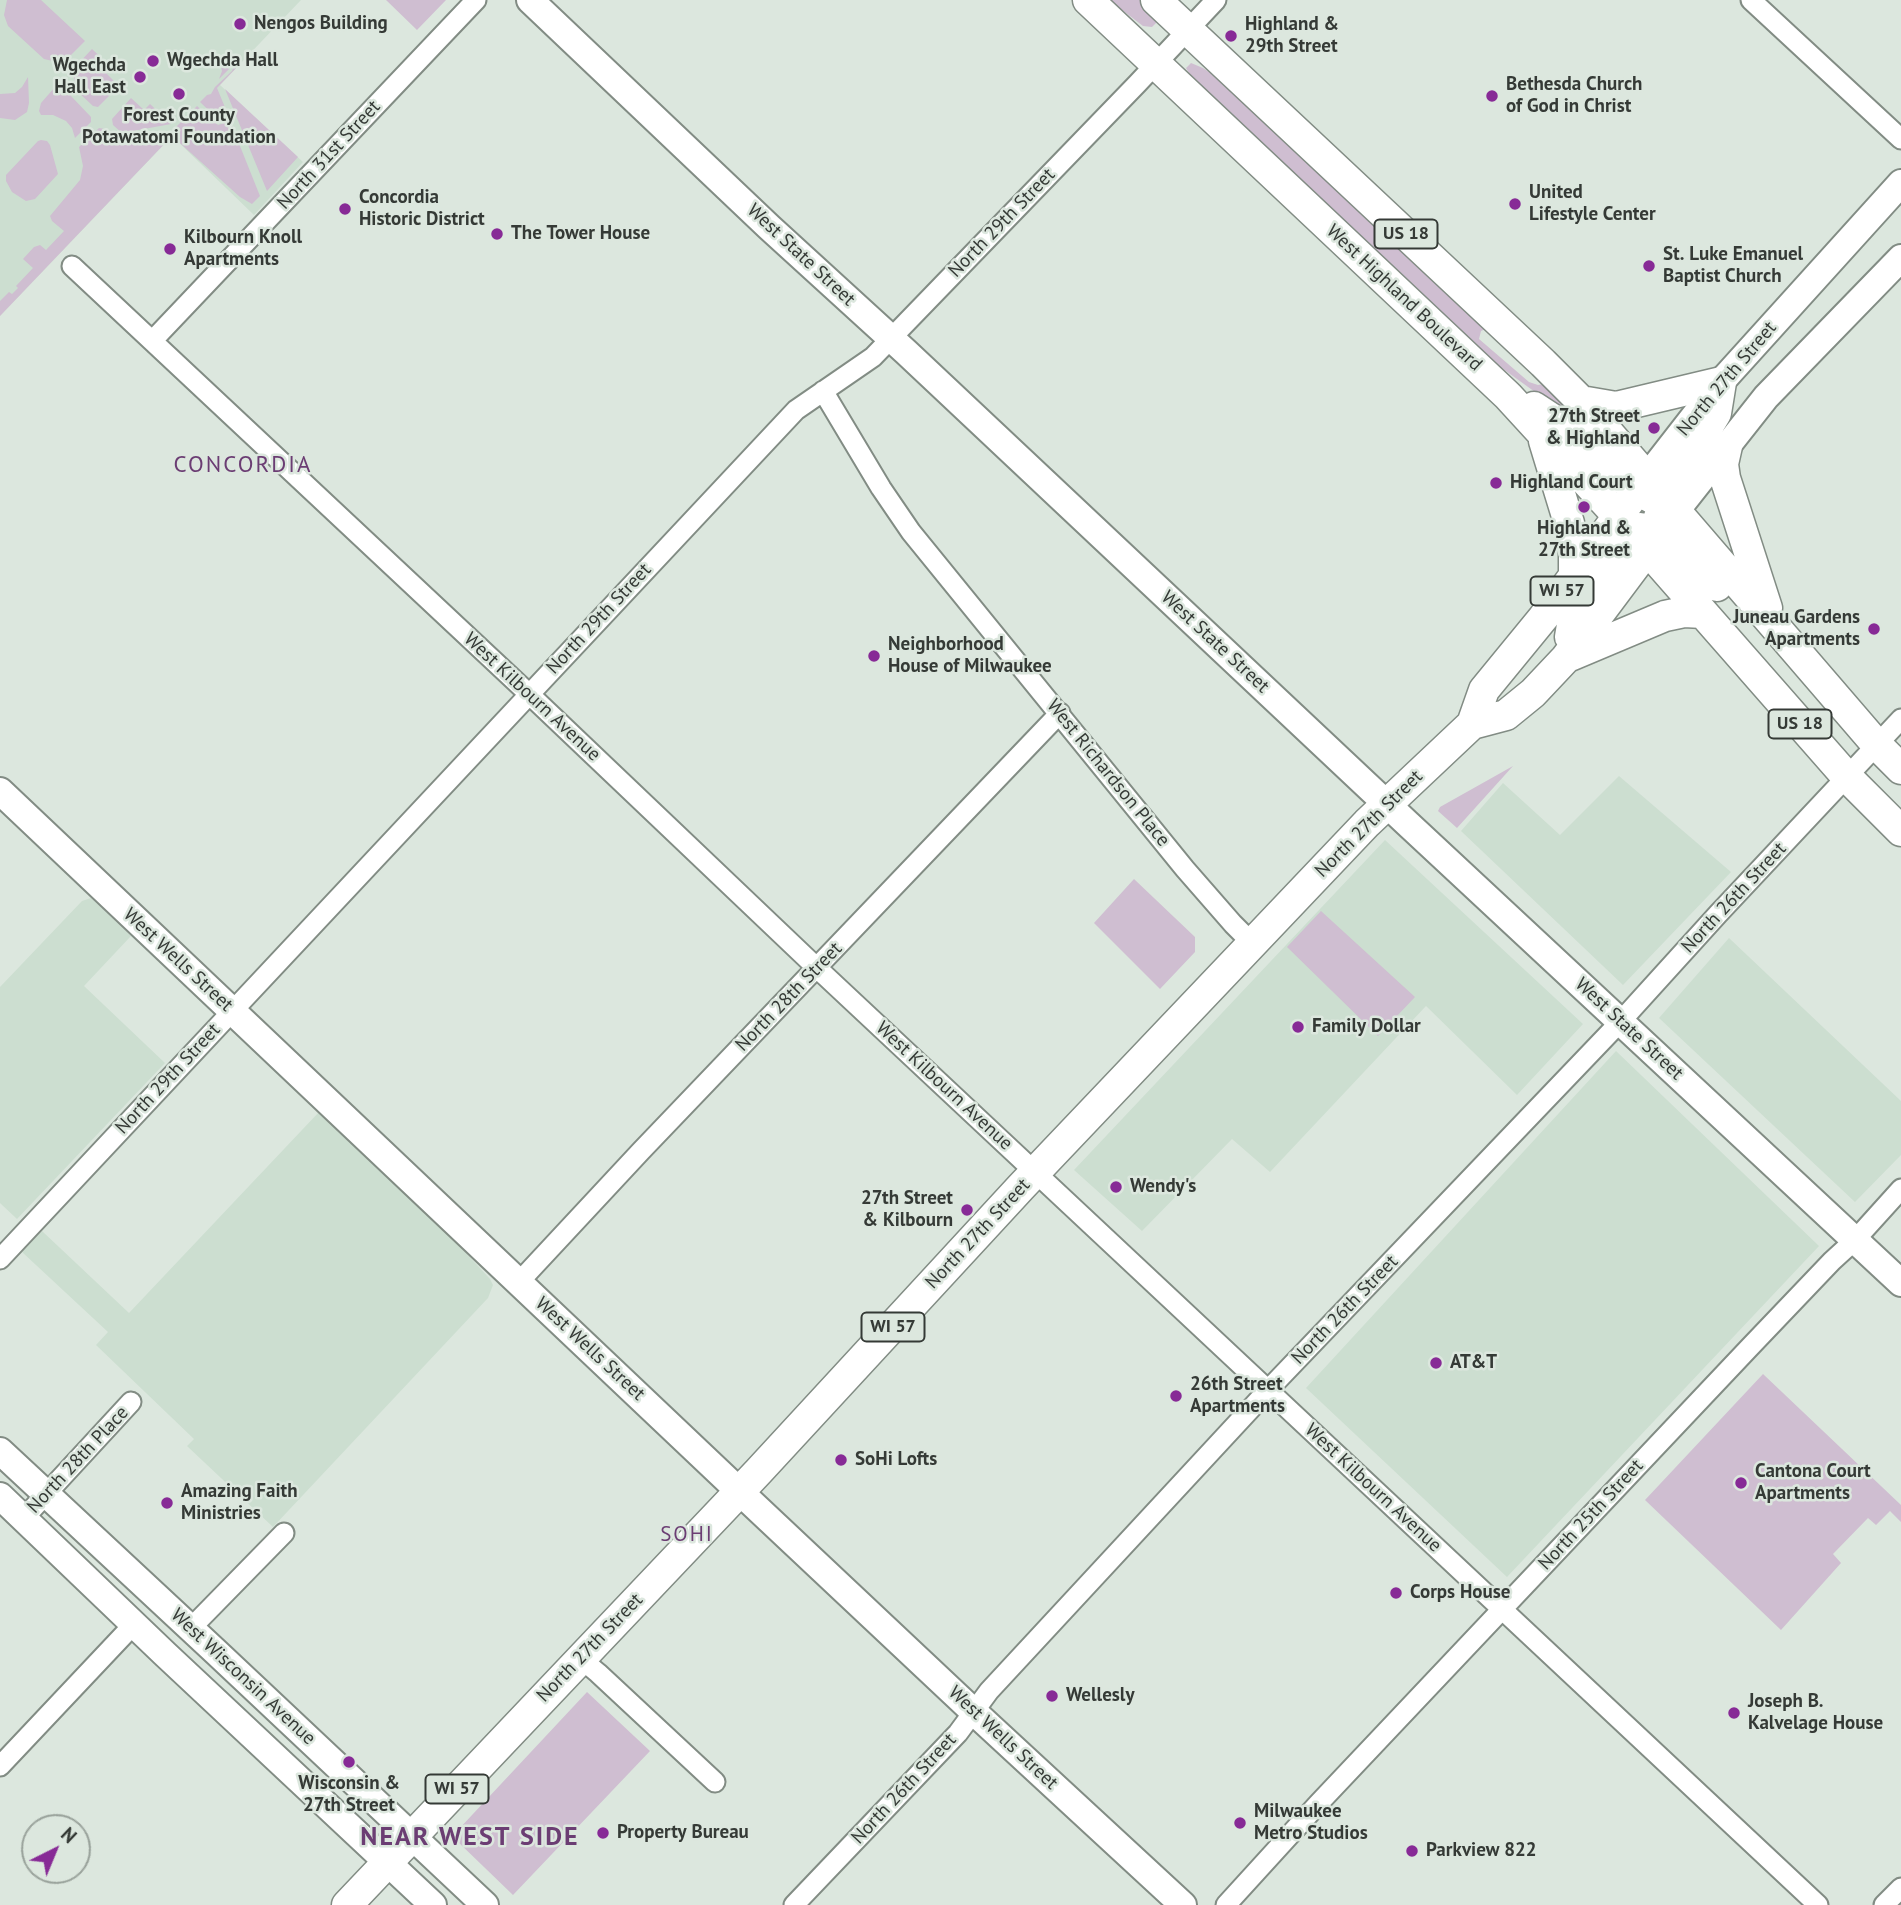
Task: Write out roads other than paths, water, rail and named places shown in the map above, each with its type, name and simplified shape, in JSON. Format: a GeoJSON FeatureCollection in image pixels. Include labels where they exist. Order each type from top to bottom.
{"type":"FeatureCollection","features":[{"type":"Feature","properties":{"kind":"main road","name":"West Highland Boulevard"},"geometry":{"type":"LineString","coordinates":[[1088,0],[1508,396],[1639,531],[1703,613]]}},
{"type":"Feature","properties":{"kind":"main road","name":"US 18"},"geometry":{"type":"LineString","coordinates":[[1156,0],[1581,401],[1657,497],[1901,769]]}},
{"type":"Feature","properties":{"kind":"main road"},"geometry":{"type":"LineString","coordinates":[[1508,396],[1535,407],[1657,497],[1681,472],[1716,413],[1721,382],[1616,407],[1581,401]]}},
{"type":"Feature","properties":{"kind":"main road"},"geometry":{"type":"LineString","coordinates":[[1540,431],[1569,523],[1574,549],[1574,575]]}},
{"type":"Feature","properties":{"kind":"main road"},"geometry":{"type":"LineString","coordinates":[[1727,446],[1723,464],[1725,478],[1774,625]]}},
{"type":"Feature","properties":{"kind":"main road","name":"North 27th Street"},"geometry":{"type":"LineString","coordinates":[[1472,724],[1506,715],[1533,693],[1566,658],[1657,497]]}},
{"type":"Feature","properties":{"kind":"main road","name":"North 27th Street"},"geometry":{"type":"LineString","coordinates":[[347,1905],[740,1492],[1035,1172],[1367,823],[1472,724],[1484,690],[1574,575],[1639,531],[1657,497]]}},
{"type":"Feature","properties":{"kind":"main road"},"geometry":{"type":"LineString","coordinates":[[1639,531],[1695,564],[1747,613],[1774,625]]}},
{"type":"Feature","properties":{"kind":"main road","name":"WI 57"},"geometry":{"type":"LineString","coordinates":[[1566,658],[1665,616],[1684,612],[1703,613]]}},
{"type":"Feature","properties":{"kind":"main road","name":"US 18"},"geometry":{"type":"LineString","coordinates":[[1703,613],[1847,776],[1901,831]]}},
{"type":"Feature","properties":{"kind":"street","name":"North 31st Street"},"geometry":{"type":"LineString","coordinates":[[153,340],[476,0]]}},
{"type":"Feature","properties":{"kind":"street","name":"West State Street"},"geometry":{"type":"LineString","coordinates":[[530,0],[769,227],[1901,1283]]}},
{"type":"Feature","properties":{"kind":"street","name":"North 29th Street"},"geometry":{"type":"LineString","coordinates":[[0,1259],[796,410],[873,358],[1216,0]]}},
{"type":"Feature","properties":{"kind":"street"},"geometry":{"type":"LineString","coordinates":[[1755,1],[1901,139]]}},
{"type":"Feature","properties":{"kind":"street","name":"North 27th Street"},"geometry":{"type":"LineString","coordinates":[[1721,382],[1901,183]]}},
{"type":"Feature","properties":{"kind":"street","name":"North 27th Street"},"geometry":{"type":"LineString","coordinates":[[1657,497],[1727,446],[1766,397],[1901,258]]}},
{"type":"Feature","properties":{"kind":"street","name":"West Kilbourn Avenue"},"geometry":{"type":"LineString","coordinates":[[72,266],[1818,1905]]}},
{"type":"Feature","properties":{"kind":"street","name":"West Richardson Place"},"geometry":{"type":"LineString","coordinates":[[823,391],[870,471],[911,532],[1185,869],[1253,944]]}},
{"type":"Feature","properties":{"kind":"street","name":"North 28th Street"},"geometry":{"type":"LineString","coordinates":[[519,1282],[1060,713]]}},
{"type":"Feature","properties":{"kind":"street","name":"North 26th Street"},"geometry":{"type":"LineString","coordinates":[[794,1905],[958,1733],[989,1691],[1269,1390],[1621,1021],[1901,719]]}},
{"type":"Feature","properties":{"kind":"street","name":"West Wells Street"},"geometry":{"type":"LineString","coordinates":[[0,791],[740,1492],[1183,1905]]}},
{"type":"Feature","properties":{"kind":"street","name":"North 25th Street"},"geometry":{"type":"LineString","coordinates":[[1226,1905],[1318,1804],[1901,1189]]}},
{"type":"Feature","properties":{"kind":"street","name":"North 28th Place"},"geometry":{"type":"LineString","coordinates":[[24,1518],[131,1402]]}},
{"type":"Feature","properties":{"kind":"street","name":"West Wisconsin Avenue"},"geometry":{"type":"LineString","coordinates":[[0,1451],[485,1905]]}},
{"type":"Feature","properties":{"kind":"street","name":"West Wisconsin Avenue"},"geometry":{"type":"LineString","coordinates":[[0,1496],[433,1905]]}},
{"type":"Feature","properties":{"kind":"street"},"geometry":{"type":"LineString","coordinates":[[191,1628],[284,1533]]}},
{"type":"Feature","properties":{"kind":"street"},"geometry":{"type":"LineString","coordinates":[[0,1766],[134,1624],[159,1625],[170,1631],[188,1648],[216,1651]]}},
{"type":"Feature","properties":{"kind":"street"},"geometry":{"type":"LineString","coordinates":[[580,1658],[715,1782]]}},
{"type":"Feature","properties":{"kind":"street"},"geometry":{"type":"LineString","coordinates":[[1884,1905],[1901,1888]]}},
{"type":"Feature","properties":{"kind":"place","name":"Nengos Building"},"geometry":{"type":"Point","coordinates":[240,24]}},
{"type":"Feature","properties":{"kind":"place","name":"Highland & 29th Street"},"geometry":{"type":"Point","coordinates":[1231,36]}},
{"type":"Feature","properties":{"kind":"place","name":"Wgechda Hall"},"geometry":{"type":"Point","coordinates":[153,61]}},
{"type":"Feature","properties":{"kind":"place","name":"Wgechda Hall East"},"geometry":{"type":"Point","coordinates":[140,77]}},
{"type":"Feature","properties":{"kind":"place","name":"Forest County Potawatomi Foundation"},"geometry":{"type":"Point","coordinates":[179,94]}},
{"type":"Feature","properties":{"kind":"place","name":"Bethesda Church of God in Christ"},"geometry":{"type":"Point","coordinates":[1492,96]}},
{"type":"Feature","properties":{"kind":"place","name":"United Lifestyle Center"},"geometry":{"type":"Point","coordinates":[1515,204]}},
{"type":"Feature","properties":{"kind":"place","name":"Concordia Historic District"},"geometry":{"type":"Point","coordinates":[345,209]}},
{"type":"Feature","properties":{"kind":"place","name":"The Tower House"},"geometry":{"type":"Point","coordinates":[497,234]}},
{"type":"Feature","properties":{"kind":"place","name":"Kilbourn Knoll Apartments"},"geometry":{"type":"Point","coordinates":[170,249]}},
{"type":"Feature","properties":{"kind":"place","name":"St. Luke Emanuel Baptist Church"},"geometry":{"type":"Point","coordinates":[1649,266]}},
{"type":"Feature","properties":{"kind":"place","name":"27th Street & Highland"},"geometry":{"type":"Point","coordinates":[1654,428]}},
{"type":"Feature","properties":{"kind":"place","name":"Highland Court"},"geometry":{"type":"Point","coordinates":[1496,483]}},
{"type":"Feature","properties":{"kind":"place","name":"Highland & 27th Street"},"geometry":{"type":"Point","coordinates":[1584,507]}},
{"type":"Feature","properties":{"kind":"place","name":"Juneau Gardens Apartments"},"geometry":{"type":"Point","coordinates":[1874,629]}},
{"type":"Feature","properties":{"kind":"place","name":"Neighborhood House of Milwaukee"},"geometry":{"type":"Point","coordinates":[874,656]}},
{"type":"Feature","properties":{"kind":"place","name":"Family Dollar"},"geometry":{"type":"Point","coordinates":[1298,1027]}},
{"type":"Feature","properties":{"kind":"place","name":"Wendy's"},"geometry":{"type":"Point","coordinates":[1116,1187]}},
{"type":"Feature","properties":{"kind":"place","name":"27th Street & Kilbourn"},"geometry":{"type":"Point","coordinates":[967,1210]}},
{"type":"Feature","properties":{"kind":"place","name":"AT&T"},"geometry":{"type":"Point","coordinates":[1436,1363]}},
{"type":"Feature","properties":{"kind":"place","name":"26th Street Apartments"},"geometry":{"type":"Point","coordinates":[1176,1396]}},
{"type":"Feature","properties":{"kind":"place","name":"SoHi Lofts"},"geometry":{"type":"Point","coordinates":[841,1460]}},
{"type":"Feature","properties":{"kind":"place","name":"Cantona Court Apartments"},"geometry":{"type":"Point","coordinates":[1741,1483]}},
{"type":"Feature","properties":{"kind":"place","name":"Amazing Faith Ministries"},"geometry":{"type":"Point","coordinates":[167,1503]}},
{"type":"Feature","properties":{"kind":"place","name":"Corps House"},"geometry":{"type":"Point","coordinates":[1396,1593]}},
{"type":"Feature","properties":{"kind":"place","name":"Wellesly"},"geometry":{"type":"Point","coordinates":[1052,1696]}},
{"type":"Feature","properties":{"kind":"place","name":"Joseph B. Kalvelage House"},"geometry":{"type":"Point","coordinates":[1734,1713]}},
{"type":"Feature","properties":{"kind":"place","name":"Wisconsin & 27th Street"},"geometry":{"type":"Point","coordinates":[349,1762]}},
{"type":"Feature","properties":{"kind":"place","name":"Milwaukee Metro Studios"},"geometry":{"type":"Point","coordinates":[1240,1823]}},
{"type":"Feature","properties":{"kind":"place","name":"Property Bureau"},"geometry":{"type":"Point","coordinates":[603,1833]}},
{"type":"Feature","properties":{"kind":"place","name":"Parkview 822"},"geometry":{"type":"Point","coordinates":[1412,1851]}},
{"type":"Feature","properties":{"kind":"district","name":"CONCORDIA"},"geometry":{"type":"Point","coordinates":[243,465]}},
{"type":"Feature","properties":{"kind":"district","name":"SOHI"},"geometry":{"type":"Point","coordinates":[687,1535]}},
{"type":"Feature","properties":{"kind":"district","name":"NEAR WEST SIDE"},"geometry":{"type":"Point","coordinates":[470,1838]}}]}
